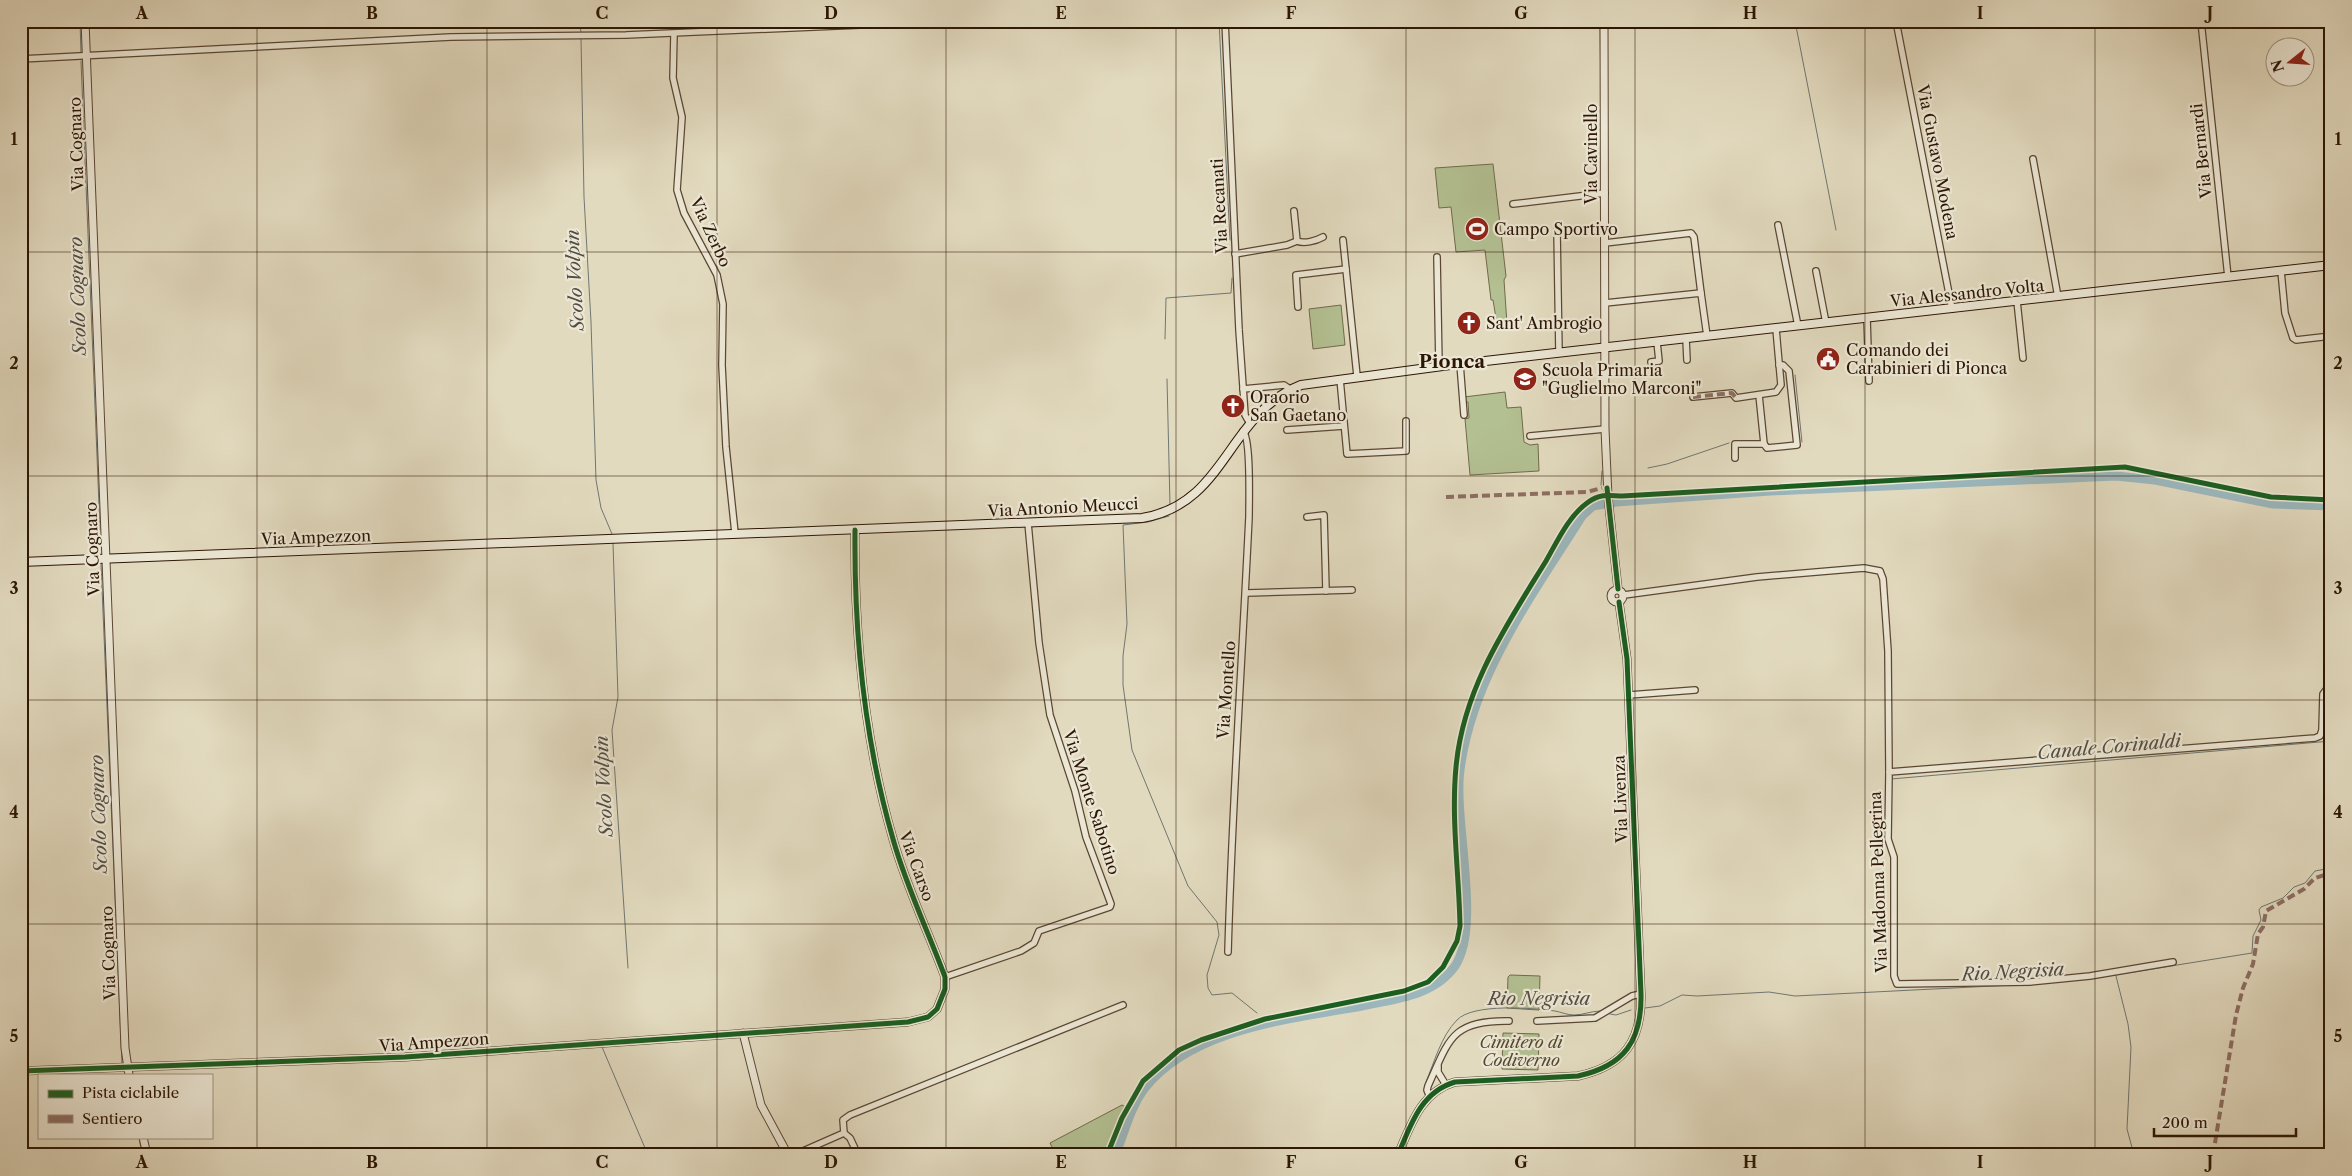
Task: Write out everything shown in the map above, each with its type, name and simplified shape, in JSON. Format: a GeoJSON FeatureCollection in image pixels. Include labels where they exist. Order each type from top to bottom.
{"type":"FeatureCollection","features":[{"type":"Feature","properties":{"kind":"main road","name":"Via Alessandro Volta"},"geometry":{"type":"LineString","coordinates":[[1606,347],[2331,265]]}},
{"type":"Feature","properties":{"kind":"main road","name":"Via Antonio Meucci"},"geometry":{"type":"LineString","coordinates":[[612,538],[1142,518],[1167,512],[1187,501],[1204,487],[1249,422],[1268,403],[1290,389],[1313,382],[1357,376],[1606,347]]}},
{"type":"Feature","properties":{"kind":"main road","name":"Via Ampezzon"},"geometry":{"type":"LineString","coordinates":[[21,562],[612,538]]}},
{"type":"Feature","properties":{"kind":"street","name":"Via Cognaro"},"geometry":{"type":"LineString","coordinates":[[85,21],[129,1074]]}},
{"type":"Feature","properties":{"kind":"street"},"geometry":{"type":"LineString","coordinates":[[713,21],[713,31]]}},
{"type":"Feature","properties":{"kind":"street"},"geometry":{"type":"LineString","coordinates":[[21,59],[457,37],[674,34],[952,21]]}},
{"type":"Feature","properties":{"kind":"street","name":"Via Recanati"},"geometry":{"type":"LineString","coordinates":[[1225,21],[1243,389],[1245,415],[1249,422]]}},
{"type":"Feature","properties":{"kind":"street","name":"Via Cavinello"},"geometry":{"type":"LineString","coordinates":[[1604,21],[1606,347]]}},
{"type":"Feature","properties":{"kind":"street","name":"Via Gustavo Modena"},"geometry":{"type":"LineString","coordinates":[[1896,21],[1952,309]]}},
{"type":"Feature","properties":{"kind":"street","name":"Via Bernardi"},"geometry":{"type":"LineString","coordinates":[[2201,21],[2228,277]]}},
{"type":"Feature","properties":{"kind":"street","name":"Via Zerbo"},"geometry":{"type":"LineString","coordinates":[[674,34],[673,78],[682,117],[677,190],[684,213],[717,275],[723,304],[722,365],[726,447],[735,532]]}},
{"type":"Feature","properties":{"kind":"street"},"geometry":{"type":"LineString","coordinates":[[2033,159],[2058,297]]}},
{"type":"Feature","properties":{"kind":"street"},"geometry":{"type":"LineString","coordinates":[[1513,204],[1605,193]]}},
{"type":"Feature","properties":{"kind":"street"},"geometry":{"type":"LineString","coordinates":[[1294,211],[1296,214],[1297,241]]}},
{"type":"Feature","properties":{"kind":"street"},"geometry":{"type":"LineString","coordinates":[[1778,225],[1798,326]]}},
{"type":"Feature","properties":{"kind":"street"},"geometry":{"type":"LineString","coordinates":[[1556,230],[1558,353]]}},
{"type":"Feature","properties":{"kind":"street"},"geometry":{"type":"LineString","coordinates":[[1606,243],[1692,233],[1707,336]]}},
{"type":"Feature","properties":{"kind":"street"},"geometry":{"type":"LineString","coordinates":[[1236,254],[1287,245],[1297,241],[1301,243],[1323,237]]}},
{"type":"Feature","properties":{"kind":"street"},"geometry":{"type":"LineString","coordinates":[[1343,240],[1357,376]]}},
{"type":"Feature","properties":{"kind":"street"},"geometry":{"type":"LineString","coordinates":[[1437,257],[1439,366]]}},
{"type":"Feature","properties":{"kind":"street"},"geometry":{"type":"LineString","coordinates":[[1298,307],[1296,275],[1346,269]]}},
{"type":"Feature","properties":{"kind":"street"},"geometry":{"type":"LineString","coordinates":[[1816,271],[1826,323]]}},
{"type":"Feature","properties":{"kind":"street"},"geometry":{"type":"LineString","coordinates":[[2281,271],[2285,313],[2293,338],[2296,340],[2331,336]]}},
{"type":"Feature","properties":{"kind":"street"},"geometry":{"type":"LineString","coordinates":[[1605,303],[1701,293]]}},
{"type":"Feature","properties":{"kind":"street"},"geometry":{"type":"LineString","coordinates":[[2017,301],[2023,358]]}},
{"type":"Feature","properties":{"kind":"street"},"geometry":{"type":"LineString","coordinates":[[1867,318],[1868,381]]}},
{"type":"Feature","properties":{"kind":"street"},"geometry":{"type":"LineString","coordinates":[[1692,397],[1732,393],[1736,398],[1773,393],[1780,387],[1776,329]]}},
{"type":"Feature","properties":{"kind":"street"},"geometry":{"type":"LineString","coordinates":[[1686,339],[1688,360]]}},
{"type":"Feature","properties":{"kind":"street"},"geometry":{"type":"LineString","coordinates":[[1651,362],[1659,360],[1657,342]]}},
{"type":"Feature","properties":{"kind":"street","name":"Via Livenza"},"geometry":{"type":"LineString","coordinates":[[1446,1085],[1455,1082],[1578,1076],[1597,1072],[1617,1061],[1634,1038],[1641,1018],[1627,659],[1619,602],[1612,600],[1611,597],[1614,590],[1618,589],[1608,497],[1605,429],[1606,347]]}},
{"type":"Feature","properties":{"kind":"street"},"geometry":{"type":"LineString","coordinates":[[1460,364],[1464,415]]}},
{"type":"Feature","properties":{"kind":"street"},"geometry":{"type":"LineString","coordinates":[[1759,395],[1766,448],[1793,447],[1797,443],[1789,370],[1783,365],[1779,365]]}},
{"type":"Feature","properties":{"kind":"street"},"geometry":{"type":"LineString","coordinates":[[1340,379],[1347,454],[1406,451],[1406,421]]}},
{"type":"Feature","properties":{"kind":"street"},"geometry":{"type":"LineString","coordinates":[[1243,389],[1284,385],[1290,389]]}},
{"type":"Feature","properties":{"kind":"street"},"geometry":{"type":"LineString","coordinates":[[1287,430],[1344,426]]}},
{"type":"Feature","properties":{"kind":"street"},"geometry":{"type":"LineString","coordinates":[[1530,436],[1605,429]]}},
{"type":"Feature","properties":{"kind":"street","name":"Via Montello"},"geometry":{"type":"LineString","coordinates":[[1228,952],[1237,707],[1247,593],[1249,480],[1247,440],[1243,431]]}},
{"type":"Feature","properties":{"kind":"street"},"geometry":{"type":"LineString","coordinates":[[1735,458],[1735,444],[1764,444]]}},
{"type":"Feature","properties":{"kind":"street"},"geometry":{"type":"LineString","coordinates":[[1307,517],[1324,515],[1326,591]]}},
{"type":"Feature","properties":{"kind":"street","name":"Via Monte Sabotino"},"geometry":{"type":"LineString","coordinates":[[945,977],[1020,951],[1034,943],[1039,931],[1110,907],[1111,904],[1086,837],[1075,791],[1050,715],[1039,643],[1028,523]]}},
{"type":"Feature","properties":{"kind":"street","name":"Via Carso"},"geometry":{"type":"LineString","coordinates":[[855,530],[858,636],[874,757],[893,841],[945,977]]}},
{"type":"Feature","properties":{"kind":"street","name":"Via Madonna Pellegrina"},"geometry":{"type":"LineString","coordinates":[[1624,595],[1757,577],[1864,568],[1880,571],[1883,579],[1888,651],[1888,838],[1894,857],[1894,976],[1897,984],[2030,982],[2090,976],[2173,962]]}},
{"type":"Feature","properties":{"kind":"street"},"geometry":{"type":"LineString","coordinates":[[1618,589],[1624,595],[1619,602]]}},
{"type":"Feature","properties":{"kind":"street"},"geometry":{"type":"LineString","coordinates":[[1247,593],[1352,590]]}},
{"type":"Feature","properties":{"kind":"street","name":"Via Madonna Pellegrina"},"geometry":{"type":"LineString","coordinates":[[1889,772],[2315,738],[2320,736],[2322,730],[2323,694],[2331,682]]}},
{"type":"Feature","properties":{"kind":"street"},"geometry":{"type":"LineString","coordinates":[[1628,695],[1695,690]]}},
{"type":"Feature","properties":{"kind":"street"},"geometry":{"type":"LineString","coordinates":[[788,1155],[761,1105],[742,1033],[908,1022],[928,1017],[937,1009],[945,989],[945,977]]}},
{"type":"Feature","properties":{"kind":"street"},"geometry":{"type":"LineString","coordinates":[[1537,1021],[1595,1018],[1632,996],[1641,994]]}},
{"type":"Feature","properties":{"kind":"street"},"geometry":{"type":"LineString","coordinates":[[858,1155],[850,1138],[844,1132],[843,1120],[850,1115],[1123,1005]]}},
{"type":"Feature","properties":{"kind":"street"},"geometry":{"type":"LineString","coordinates":[[1429,1095],[1428,1086],[1447,1044],[1462,1029],[1481,1022],[1508,1021]]}},
{"type":"Feature","properties":{"kind":"street","name":"Via Ampezzon"},"geometry":{"type":"LineString","coordinates":[[21,1072],[127,1066],[405,1057],[742,1033]]}},
{"type":"Feature","properties":{"kind":"street"},"geometry":{"type":"LineString","coordinates":[[1398,1155],[1416,1114],[1429,1095],[1446,1085],[1438,1072],[1438,1064]]}},
{"type":"Feature","properties":{"kind":"street"},"geometry":{"type":"LineString","coordinates":[[794,1155],[844,1132]]}},
{"type":"Feature","properties":{"kind":"street"},"geometry":{"type":"LineString","coordinates":[[143,1138],[147,1155]]}},
{"type":"Feature","properties":{"kind":"green space","name":"Campo Sportivo"},"geometry":{"type":"Polygon","coordinates":[[[1493,164],[1506,276],[1504,280],[1507,324],[1497,324],[1493,300],[1491,300],[1485,250],[1456,252],[1451,207],[1439,208],[1435,168],[1493,164]]]}},
{"type":"Feature","properties":{"kind":"green space"},"geometry":{"type":"Polygon","coordinates":[[[1341,305],[1345,345],[1313,349],[1309,309],[1341,305]]]}},
{"type":"Feature","properties":{"kind":"green space"},"geometry":{"type":"Polygon","coordinates":[[[1505,392],[1507,408],[1521,407],[1524,442],[1530,445],[1538,444],[1539,471],[1470,475],[1465,419],[1469,418],[1468,402],[1464,402],[1464,397],[1505,392]]]}},
{"type":"Feature","properties":{"kind":"green space"},"geometry":{"type":"Polygon","coordinates":[[[1510,975],[1540,976],[1539,1010],[1507,1008],[1508,977],[1510,975]]]}},
{"type":"Feature","properties":{"kind":"green space","name":"Cimitero di Codiverno"},"geometry":{"type":"Polygon","coordinates":[[[1503,1033],[1539,1034],[1538,1070],[1502,1069],[1503,1033]]]}},
{"type":"Feature","properties":{"kind":"green space"},"geometry":{"type":"Polygon","coordinates":[[[1122,1105],[1129,1109],[1113,1155],[1056,1155],[1050,1143],[1122,1105]]]}},
{"type":"Feature","properties":{"kind":"waterway","name":"Scolo Cognaro"},"geometry":{"type":"LineString","coordinates":[[80,21],[81,53]]}},
{"type":"Feature","properties":{"kind":"waterway","name":"Scolo Volpin"},"geometry":{"type":"LineString","coordinates":[[580,21],[581,34]]}},
{"type":"Feature","properties":{"kind":"waterway"},"geometry":{"type":"LineString","coordinates":[[1219,21],[1230,240]]}},
{"type":"Feature","properties":{"kind":"waterway"},"geometry":{"type":"LineString","coordinates":[[1600,21],[1601,100]]}},
{"type":"Feature","properties":{"kind":"waterway"},"geometry":{"type":"LineString","coordinates":[[1795,21],[1836,230]]}},
{"type":"Feature","properties":{"kind":"waterway","name":"Scolo Volpin"},"geometry":{"type":"LineString","coordinates":[[581,38],[584,197],[591,322],[596,480],[601,508],[612,534]]}},
{"type":"Feature","properties":{"kind":"waterway","name":"Scolo Cognaro"},"geometry":{"type":"LineString","coordinates":[[81,61],[100,530]]}},
{"type":"Feature","properties":{"kind":"waterway"},"geometry":{"type":"LineString","coordinates":[[1165,339],[1166,298],[1231,293],[1232,278]]}},
{"type":"Feature","properties":{"kind":"waterway"},"geometry":{"type":"LineString","coordinates":[[1795,375],[1802,442]]}},
{"type":"Feature","properties":{"kind":"waterway"},"geometry":{"type":"LineString","coordinates":[[1167,379],[1170,505]]}},
{"type":"Feature","properties":{"kind":"waterway"},"geometry":{"type":"LineString","coordinates":[[1648,468],[1667,464],[1729,443]]}},
{"type":"Feature","properties":{"kind":"waterway"},"geometry":{"type":"LineString","coordinates":[[1601,485],[1602,471]]}},
{"type":"Feature","properties":{"kind":"waterway"},"geometry":{"type":"LineString","coordinates":[[1115,1155],[1131,1113],[1144,1089],[1164,1068],[1188,1052],[1215,1039],[1274,1022],[1413,995],[1436,984],[1455,966],[1463,948],[1466,925],[1467,899],[1459,791],[1460,770],[1467,735],[1477,702],[1507,637],[1582,516],[1593,506],[1616,502],[1770,491],[2116,476],[2155,480],[2273,504],[2331,506]]}},
{"type":"Feature","properties":{"kind":"waterway"},"geometry":{"type":"LineString","coordinates":[[1169,516],[1148,522],[1123,525],[1127,624],[1123,656],[1123,685],[1132,750],[1188,886],[1217,922],[1219,935],[1207,975],[1208,988],[1212,995],[1232,993],[1257,1013]]}},
{"type":"Feature","properties":{"kind":"waterway","name":"Scolo Volpin"},"geometry":{"type":"LineString","coordinates":[[613,543],[618,697],[612,730],[628,968]]}},
{"type":"Feature","properties":{"kind":"waterway","name":"Scolo Cognaro"},"geometry":{"type":"LineString","coordinates":[[101,564],[122,1064]]}},
{"type":"Feature","properties":{"kind":"waterway","name":"Canale Corinaldi"},"geometry":{"type":"LineString","coordinates":[[1891,779],[2331,741]]}},
{"type":"Feature","properties":{"kind":"waterway","name":"Rio Negrisia"},"geometry":{"type":"LineString","coordinates":[[2096,978],[2252,953],[2253,936],[2261,920],[2259,910],[2261,907],[2283,898],[2294,887],[2305,883],[2315,871],[2331,868]]}},
{"type":"Feature","properties":{"kind":"waterway"},"geometry":{"type":"LineString","coordinates":[[2116,976],[2128,1024],[2131,1047],[2127,1129],[2134,1155]]}},
{"type":"Feature","properties":{"kind":"waterway","name":"Rio Negrisia"},"geometry":{"type":"LineString","coordinates":[[2044,983],[2087,979]]}},
{"type":"Feature","properties":{"kind":"waterway","name":"Rio Negrisia"},"geometry":{"type":"LineString","coordinates":[[1645,1008],[1660,1006],[1682,995],[1697,996],[1769,992],[1795,996],[2013,985]]}},
{"type":"Feature","properties":{"kind":"waterway","name":"Rio Negrisia"},"geometry":{"type":"LineString","coordinates":[[1426,1082],[1438,1050],[1451,1026],[1465,1015],[1476,1011],[1504,1008],[1555,1011],[1569,1015],[1600,1011]]}},
{"type":"Feature","properties":{"kind":"waterway","name":"Rio Negrisia"},"geometry":{"type":"LineString","coordinates":[[1610,1014],[1616,1015],[1631,1010]]}},
{"type":"Feature","properties":{"kind":"waterway","name":"Scolo Volpin"},"geometry":{"type":"LineString","coordinates":[[602,1047],[648,1155]]}},
{"type":"Feature","properties":{"kind":"waterway","name":"Scolo Cognaro"},"geometry":{"type":"LineString","coordinates":[[139,1138],[142,1155]]}},
{"type":"Feature","properties":{"kind":"marked path"},"geometry":{"type":"LineString","coordinates":[[1693,397],[1732,393],[1736,398]]}},
{"type":"Feature","properties":{"kind":"marked path"},"geometry":{"type":"LineString","coordinates":[[1446,497],[1587,492],[1602,488]]}},
{"type":"Feature","properties":{"kind":"marked path"},"geometry":{"type":"LineString","coordinates":[[2213,1155],[2236,1015],[2243,988],[2253,964],[2258,934],[2263,927],[2266,911],[2304,889],[2315,878],[2331,873]]}},
{"type":"Feature","properties":{"kind":"cycle path"},"geometry":{"type":"LineString","coordinates":[[1107,1155],[1122,1118],[1143,1081],[1179,1050],[1201,1040],[1265,1019],[1404,991],[1428,982],[1443,967],[1457,941],[1460,926],[1455,787],[1460,738],[1467,711],[1489,659],[1516,610],[1569,522],[1591,500],[1608,495],[1622,496],[2125,467],[2271,497],[2331,500]]}},
{"type":"Feature","properties":{"kind":"cycle path"},"geometry":{"type":"LineString","coordinates":[[1607,488],[1618,589]]}},
{"type":"Feature","properties":{"kind":"cycle path"},"geometry":{"type":"LineString","coordinates":[[21,1071],[405,1057],[908,1022],[928,1017],[937,1009],[945,989],[945,977],[898,857],[875,763],[868,724],[859,647],[856,608],[855,530]]}},
{"type":"Feature","properties":{"kind":"cycle path"},"geometry":{"type":"LineString","coordinates":[[1398,1155],[1413,1121],[1425,1101],[1443,1087],[1455,1082],[1578,1076],[1594,1072],[1618,1058],[1634,1038],[1638,1025],[1641,994],[1627,659],[1619,602]]}},
{"type":"Feature","properties":{"kind":"place","name":"Campo Sportivo"},"geometry":{"type":"Point","coordinates":[1477,229]}},
{"type":"Feature","properties":{"kind":"place","name":"Sant' Ambrogio"},"geometry":{"type":"Point","coordinates":[1469,323]}},
{"type":"Feature","properties":{"kind":"place","name":"Comando dei Carabinieri di Pionca"},"geometry":{"type":"Point","coordinates":[1828,359]}},
{"type":"Feature","properties":{"kind":"place","name":"Scuola Primaria \"Guglielmo Marconi\""},"geometry":{"type":"Point","coordinates":[1525,379]}},
{"type":"Feature","properties":{"kind":"place","name":"Oraorio San Gaetano"},"geometry":{"type":"Point","coordinates":[1233,406]}},
{"type":"Feature","properties":{"kind":"district","name":"Pionca"},"geometry":{"type":"Point","coordinates":[1452,361]}}]}
